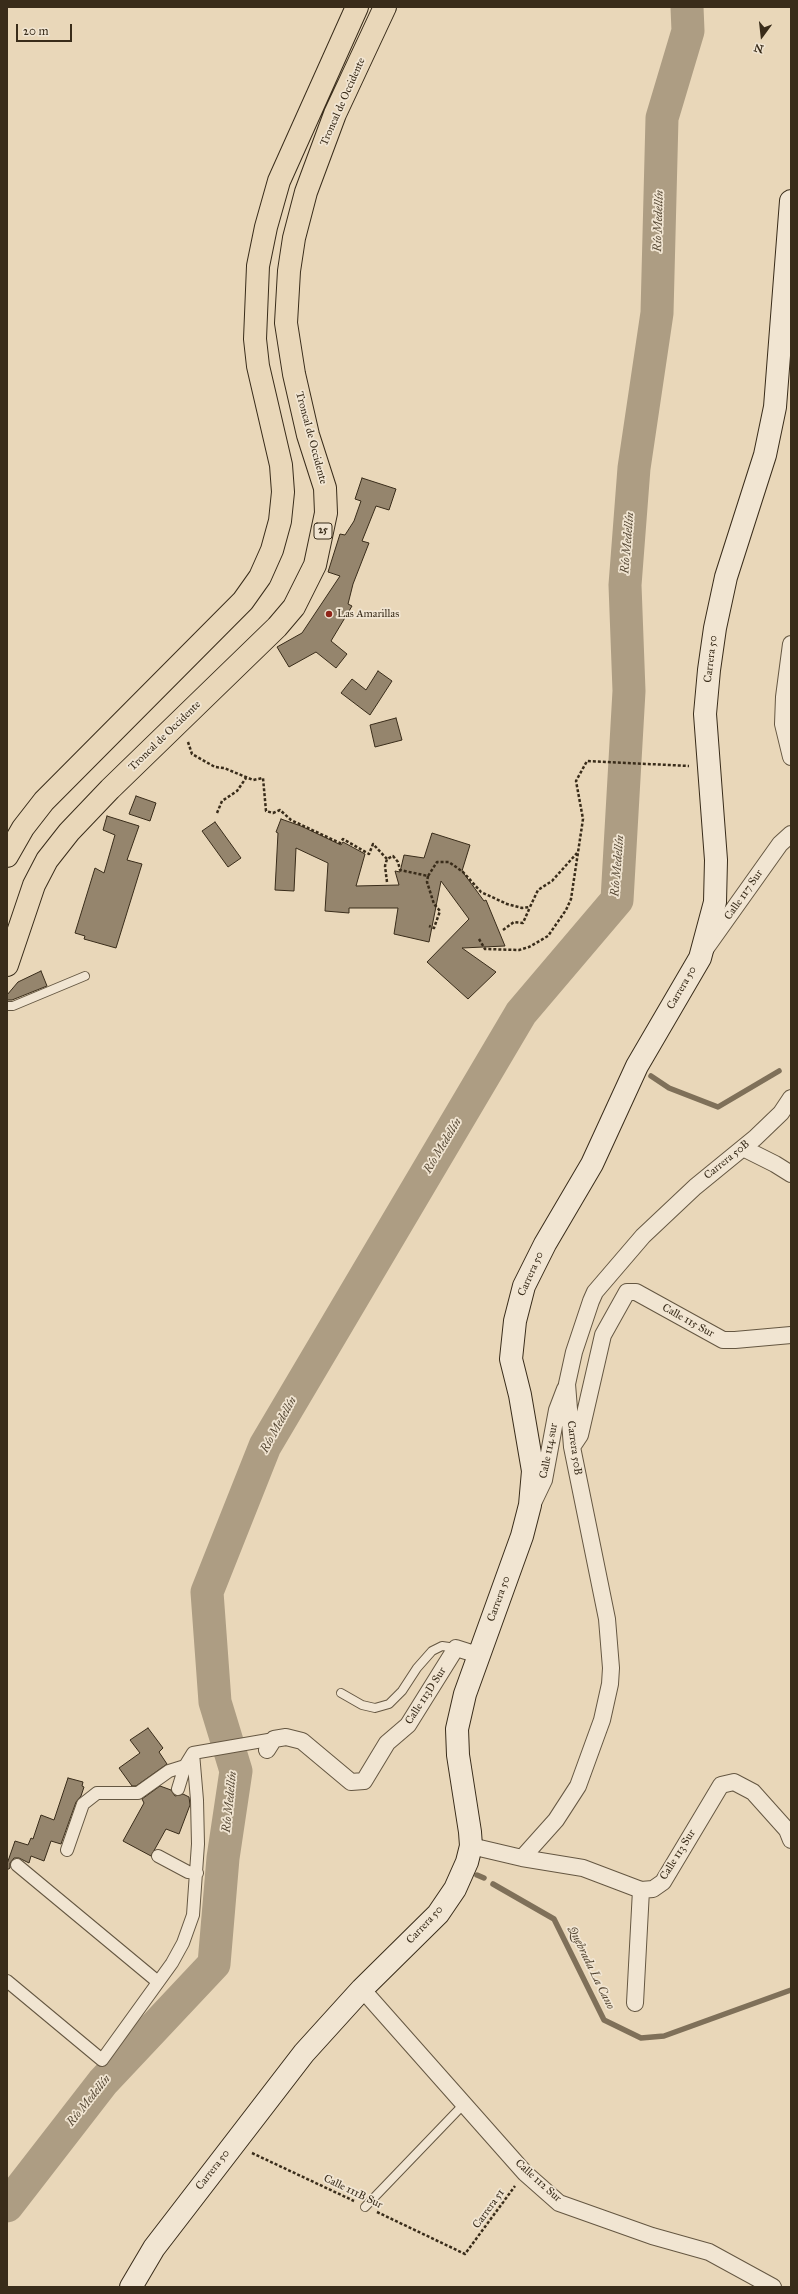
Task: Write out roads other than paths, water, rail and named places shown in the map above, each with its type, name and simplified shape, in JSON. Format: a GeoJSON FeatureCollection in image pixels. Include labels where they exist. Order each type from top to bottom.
{"type":"FeatureCollection","features":[{"type":"Feature","properties":{"kind":"highway"},"geometry":{"type":"LineString","coordinates":[[7,856],[23,828],[44,801],[243,601],[260,577],[272,550],[280,521],[283,492],[282,465],[258,366],[255,339],[258,266],[266,227],[279,181],[357,7]]}},
{"type":"Feature","properties":{"kind":"highway","name":"Troncal de Occidente"},"geometry":{"type":"LineString","coordinates":[[7,965],[25,910],[47,860],[79,821],[277,627],[294,606],[315,564],[326,513],[325,488],[308,435],[293,368],[286,323],[289,271],[294,238],[306,192],[335,114],[385,7]]}},
{"type":"Feature","properties":{"kind":"main road","name":"Carrera 50"},"geometry":{"type":"LineString","coordinates":[[131,2287],[154,2248],[304,2053],[362,1989],[438,1914],[455,1889],[467,1862],[471,1846],[458,1755],[457,1729],[465,1694],[478,1655],[504,1589],[530,1504],[533,1471],[520,1395],[511,1359],[515,1321],[524,1286],[545,1244],[592,1164],[637,1066],[700,958],[715,902],[716,860],[705,714],[709,670],[715,628],[726,577],[765,455],[774,407],[791,201]]}},
{"type":"Feature","properties":{"kind":"street"},"geometry":{"type":"LineString","coordinates":[[791,644],[784,697],[783,724],[791,756]]}},
{"type":"Feature","properties":{"kind":"street","name":"Calle 117 Sur"},"geometry":{"type":"LineString","coordinates":[[700,958],[780,844],[791,834]]}},
{"type":"Feature","properties":{"kind":"street","name":"Carrera 50B"},"geometry":{"type":"LineString","coordinates":[[522,1858],[556,1820],[578,1786],[602,1720],[610,1684],[611,1668],[608,1619],[572,1447],[567,1384],[574,1352],[595,1292],[628,1252],[663,1215],[781,1113],[791,1098]]}},
{"type":"Feature","properties":{"kind":"street"},"geometry":{"type":"LineString","coordinates":[[742,1148],[775,1164],[791,1174]]}},
{"type":"Feature","properties":{"kind":"street","name":"Calle 115 Sur"},"geometry":{"type":"LineString","coordinates":[[572,1447],[580,1435],[603,1335],[627,1292],[636,1292],[723,1340],[791,1335]]}},
{"type":"Feature","properties":{"kind":"street","name":"Calle 114 sur"},"geometry":{"type":"LineString","coordinates":[[527,1516],[544,1480],[557,1410],[567,1384]]}},
{"type":"Feature","properties":{"kind":"street"},"geometry":{"type":"LineString","coordinates":[[456,1648],[478,1655]]}},
{"type":"Feature","properties":{"kind":"street","name":"Calle 113D Sur"},"geometry":{"type":"LineString","coordinates":[[271,1745],[286,1737],[302,1741],[351,1782],[364,1781],[387,1744],[408,1725],[456,1648]]}},
{"type":"Feature","properties":{"kind":"street"},"geometry":{"type":"LineString","coordinates":[[178,1789],[185,1766],[193,1753],[246,1745],[271,1745]]}},
{"type":"Feature","properties":{"kind":"street"},"geometry":{"type":"LineString","coordinates":[[7,1981],[102,2060],[172,1963],[186,1936],[193,1915],[197,1873],[197,1800],[193,1753]]}},
{"type":"Feature","properties":{"kind":"street"},"geometry":{"type":"LineString","coordinates":[[67,1850],[82,1804],[97,1793],[138,1793],[169,1771],[185,1766]]}},
{"type":"Feature","properties":{"kind":"street","name":"Calle 113 Sur"},"geometry":{"type":"LineString","coordinates":[[641,1890],[652,1889],[663,1882],[721,1785],[726,1783],[734,1782],[753,1792],[787,1830],[791,1840]]}},
{"type":"Feature","properties":{"kind":"street"},"geometry":{"type":"LineString","coordinates":[[471,1846],[522,1858],[583,1868],[641,1890],[635,2003]]}},
{"type":"Feature","properties":{"kind":"street"},"geometry":{"type":"LineString","coordinates":[[158,1856],[188,1872],[197,1873]]}},
{"type":"Feature","properties":{"kind":"street"},"geometry":{"type":"LineString","coordinates":[[17,1865],[158,1982]]}},
{"type":"Feature","properties":{"kind":"street","name":"Calle 112 Sur"},"geometry":{"type":"LineString","coordinates":[[362,1989],[525,2173],[559,2203],[652,2236],[709,2252],[773,2287]]}},
{"type":"Feature","properties":{"kind":"lane"},"geometry":{"type":"LineString","coordinates":[[7,1006],[13,1006],[85,976]]}},
{"type":"Feature","properties":{"kind":"lane"},"geometry":{"type":"LineString","coordinates":[[341,1693],[362,1705],[375,1708],[389,1704],[402,1691],[417,1668],[432,1652],[442,1646],[456,1648]]}},
{"type":"Feature","properties":{"kind":"lane"},"geometry":{"type":"LineString","coordinates":[[366,2207],[464,2104]]}},
{"type":"Feature","properties":{"kind":"waterway","name":"Río Medellín"},"geometry":{"type":"LineString","coordinates":[[7,2206],[103,2082],[214,1964],[223,1858],[236,1771],[215,1702],[207,1592],[265,1446],[521,1013],[617,900],[629,691],[625,585],[634,468],[657,313],[662,118],[688,31],[687,7]]}},
{"type":"Feature","properties":{"kind":"waterway"},"geometry":{"type":"LineString","coordinates":[[651,1076],[669,1088],[718,1107],[779,1071]]}},
{"type":"Feature","properties":{"kind":"waterway","name":"Quebrada La Cano"},"geometry":{"type":"LineString","coordinates":[[477,1875],[484,1878]]}},
{"type":"Feature","properties":{"kind":"waterway","name":"Quebrada La Cano"},"geometry":{"type":"LineString","coordinates":[[493,1884],[554,1919],[604,2020],[641,2038],[664,2036],[791,1990]]}},
{"type":"Feature","properties":{"kind":"place","name":"Las Amarillas"},"geometry":{"type":"Point","coordinates":[329,614]}}]}
